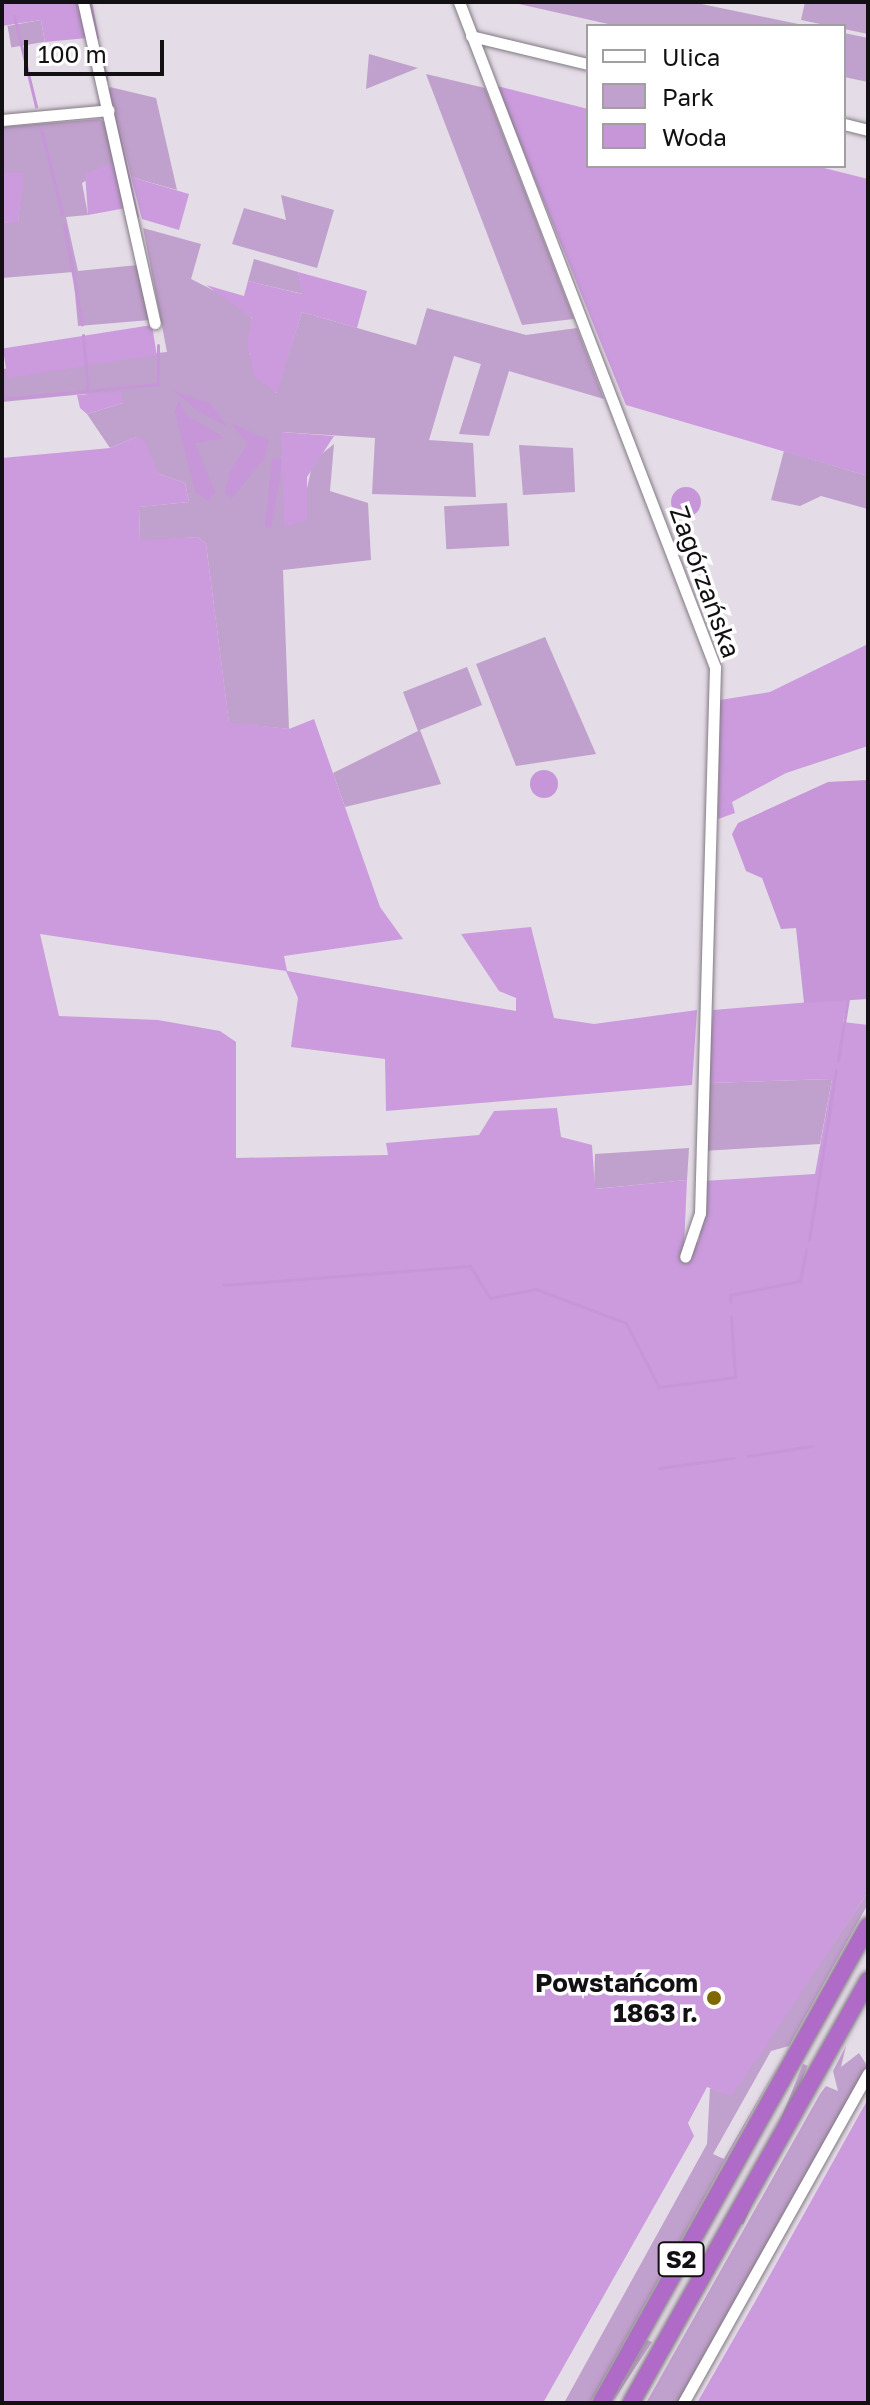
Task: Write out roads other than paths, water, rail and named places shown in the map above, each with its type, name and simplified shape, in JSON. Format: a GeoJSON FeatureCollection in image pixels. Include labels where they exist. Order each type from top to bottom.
{"type":"FeatureCollection","features":[{"type":"Feature","properties":{"kind":"highway","name":"S2"},"geometry":{"type":"LineString","coordinates":[[601,2403],[868,1926]]}},
{"type":"Feature","properties":{"kind":"highway","name":"S2"},"geometry":{"type":"LineString","coordinates":[[631,2403],[868,1980]]}},
{"type":"Feature","properties":{"kind":"street"},"geometry":{"type":"LineString","coordinates":[[83,2],[155,323]]}},
{"type":"Feature","properties":{"kind":"street","name":"Zagórzańska"},"geometry":{"type":"LineString","coordinates":[[459,2],[715,667],[700,1213],[685,1257]]}},
{"type":"Feature","properties":{"kind":"street"},"geometry":{"type":"LineString","coordinates":[[471,36],[586,64]]}},
{"type":"Feature","properties":{"kind":"street"},"geometry":{"type":"LineString","coordinates":[[2,120],[109,110]]}},
{"type":"Feature","properties":{"kind":"street"},"geometry":{"type":"LineString","coordinates":[[846,124],[868,130]]}},
{"type":"Feature","properties":{"kind":"street"},"geometry":{"type":"LineString","coordinates":[[683,2403],[868,2073]]}},
{"type":"Feature","properties":{"kind":"water"},"geometry":{"type":"Polygon","coordinates":[[[172,390],[211,404],[227,426],[198,411],[172,390]]]}},
{"type":"Feature","properties":{"kind":"water"},"geometry":{"type":"Polygon","coordinates":[[[179,401],[186,415],[225,438],[195,443],[215,492],[208,501],[195,491],[175,411],[179,401]]]}},
{"type":"Feature","properties":{"kind":"water"},"geometry":{"type":"Polygon","coordinates":[[[231,423],[269,440],[264,459],[231,499],[225,493],[230,471],[248,444],[231,423]]]}},
{"type":"Feature","properties":{"kind":"water"},"geometry":{"type":"Polygon","coordinates":[[[272,458],[281,458],[281,472],[271,529],[265,526],[272,458]]]}},
{"type":"Feature","properties":{"kind":"water"},"geometry":{"type":"Polygon","coordinates":[[[686,487],[697,491],[701,502],[697,513],[686,517],[675,513],[671,502],[675,491],[686,487]]]}},
{"type":"Feature","properties":{"kind":"water"},"geometry":{"type":"Polygon","coordinates":[[[544,770],[554,774],[558,784],[554,794],[544,798],[534,794],[530,784],[534,774],[544,770]]]}},
{"type":"Feature","properties":{"kind":"water"},"geometry":{"type":"Polygon","coordinates":[[[868,780],[868,999],[804,1003],[796,928],[781,929],[762,878],[746,871],[732,834],[738,823],[828,782],[868,780]]]}},
{"type":"Feature","properties":{"kind":"waterway"},"geometry":{"type":"LineString","coordinates":[[90,2],[97,37]]}},
{"type":"Feature","properties":{"kind":"waterway"},"geometry":{"type":"LineString","coordinates":[[14,16],[36,106]]}},
{"type":"Feature","properties":{"kind":"waterway"},"geometry":{"type":"LineString","coordinates":[[100,52],[106,79]]}},
{"type":"Feature","properties":{"kind":"waterway"},"geometry":{"type":"LineString","coordinates":[[109,89],[137,216]]}},
{"type":"Feature","properties":{"kind":"waterway"},"geometry":{"type":"LineString","coordinates":[[41,129],[62,213]]}},
{"type":"Feature","properties":{"kind":"waterway"},"geometry":{"type":"LineString","coordinates":[[64,224],[82,324]]}},
{"type":"Feature","properties":{"kind":"waterway"},"geometry":{"type":"LineString","coordinates":[[83,335],[88,391]]}},
{"type":"Feature","properties":{"kind":"waterway"},"geometry":{"type":"LineString","coordinates":[[2,399],[158,384],[158,345]]}},
{"type":"Feature","properties":{"kind":"waterway"},"geometry":{"type":"LineString","coordinates":[[838,1060],[848,999]]}},
{"type":"Feature","properties":{"kind":"waterway"},"geometry":{"type":"LineString","coordinates":[[809,1240],[836,1070]]}},
{"type":"Feature","properties":{"kind":"waterway"},"geometry":{"type":"LineString","coordinates":[[730,1302],[730,1295],[800,1281],[806,1250]]}},
{"type":"Feature","properties":{"kind":"waterway"},"geometry":{"type":"LineString","coordinates":[[223,1285],[470,1266],[490,1298],[536,1289],[626,1323],[659,1387],[735,1377],[731,1316]]}},
{"type":"Feature","properties":{"kind":"waterway"},"geometry":{"type":"LineString","coordinates":[[748,1456],[811,1446]]}},
{"type":"Feature","properties":{"kind":"waterway"},"geometry":{"type":"LineString","coordinates":[[659,1468],[733,1458]]}},
{"type":"Feature","properties":{"kind":"place","name":"Powstańcom 1863 r."},"geometry":{"type":"Point","coordinates":[714,1998]}}]}
